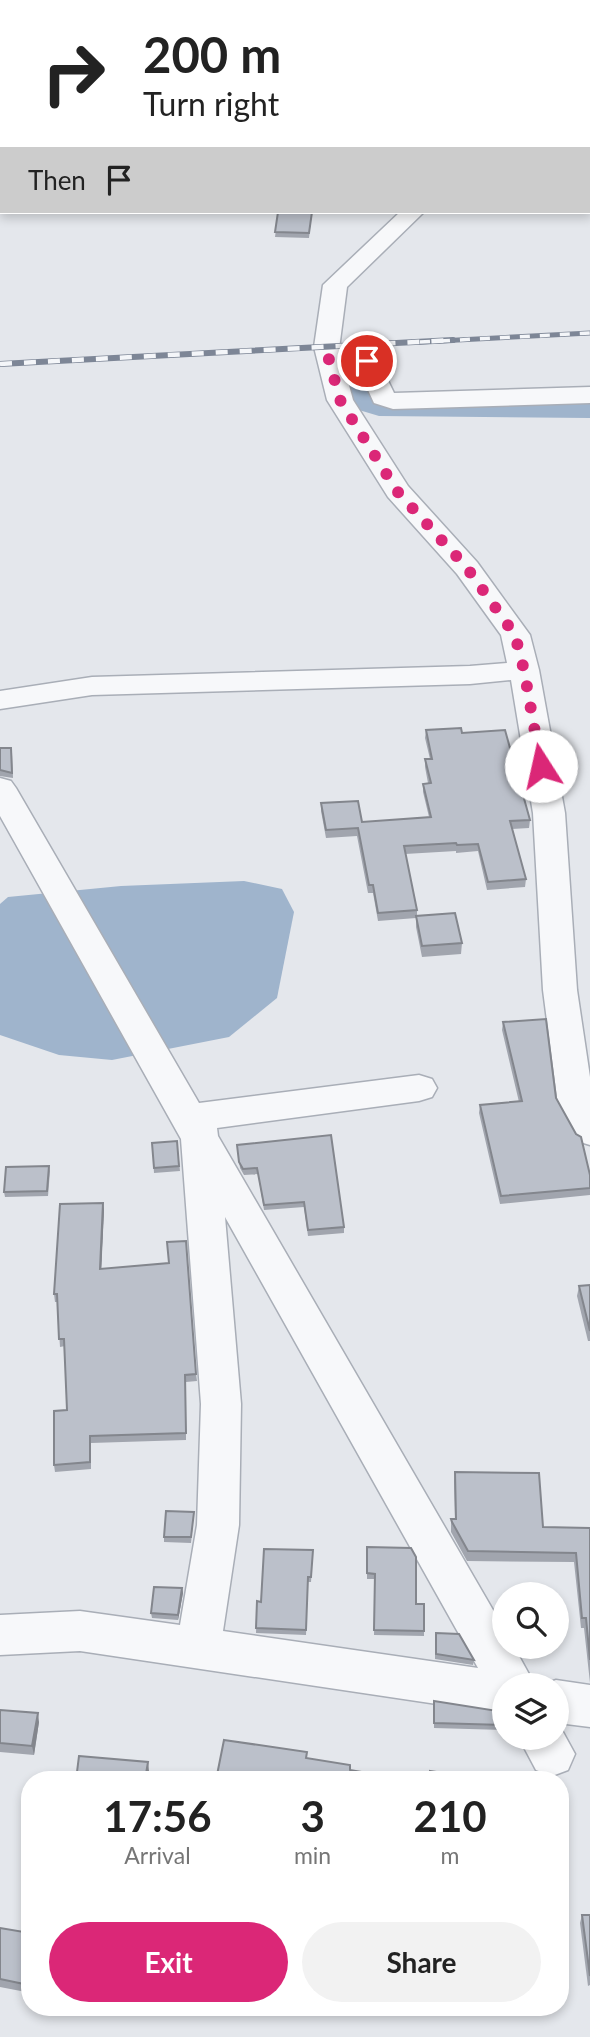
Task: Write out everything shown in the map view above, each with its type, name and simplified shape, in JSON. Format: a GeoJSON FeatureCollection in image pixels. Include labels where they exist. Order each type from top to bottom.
{"type":"FeatureCollection","features":[{"type":"Feature","properties":{"kind":"street"},"geometry":{"type":"LineString","coordinates":[[411,214],[335,285],[326,347],[340,400],[397,491],[467,568],[515,635],[524,670],[549,813],[560,990],[576,1105],[590,1131]]}},
{"type":"Feature","properties":{"kind":"street"},"geometry":{"type":"LineString","coordinates":[[328,356],[352,356],[367,361],[383,398],[394,401],[590,396]]}},
{"type":"Feature","properties":{"kind":"street"},"geometry":{"type":"LineString","coordinates":[[0,700],[92,686],[470,675],[524,670]]}},
{"type":"Feature","properties":{"kind":"street"},"geometry":{"type":"LineString","coordinates":[[0,788],[505,1673]]}},
{"type":"Feature","properties":{"kind":"street"},"geometry":{"type":"LineString","coordinates":[[198,1648],[218,1525],[221,1404],[198,1117],[419,1088]]}},
{"type":"Feature","properties":{"kind":"street"},"geometry":{"type":"LineString","coordinates":[[0,1635],[80,1631],[492,1691]]}},
{"type":"Feature","properties":{"kind":"street"},"geometry":{"type":"LineString","coordinates":[[569,1703],[590,1706]]}},
{"type":"Feature","properties":{"kind":"water"},"geometry":{"type":"Polygon","coordinates":[[[244,881],[282,889],[294,912],[277,998],[229,1037],[112,1060],[59,1055],[0,1035],[0,904],[8,897],[121,886],[244,881]]]}},
{"type":"Feature","properties":{"kind":"building"},"geometry":{"type":"Polygon","coordinates":[[[278,214],[312,214],[309,233],[275,232],[278,214]]]}},
{"type":"Feature","properties":{"kind":"building"},"geometry":{"type":"Polygon","coordinates":[[[461,728],[462,733],[505,730],[530,820],[510,821],[526,879],[488,882],[478,844],[404,846],[417,910],[378,913],[373,885],[369,885],[358,828],[326,830],[321,803],[358,801],[362,822],[431,817],[423,784],[431,783],[425,759],[432,759],[426,730],[461,728]]]}},
{"type":"Feature","properties":{"kind":"building"},"geometry":{"type":"Polygon","coordinates":[[[0,748],[11,748],[12,773],[0,770],[0,748]]]}},
{"type":"Feature","properties":{"kind":"building"},"geometry":{"type":"Polygon","coordinates":[[[455,913],[462,943],[422,946],[416,916],[455,913]]]}},
{"type":"Feature","properties":{"kind":"building"},"geometry":{"type":"Polygon","coordinates":[[[546,1019],[556,1098],[576,1134],[581,1137],[590,1175],[590,1188],[501,1196],[480,1105],[522,1101],[503,1022],[546,1019]]]}},
{"type":"Feature","properties":{"kind":"building"},"geometry":{"type":"Polygon","coordinates":[[[331,1135],[344,1227],[308,1230],[304,1202],[264,1205],[257,1168],[243,1169],[239,1162],[237,1145],[331,1135]]]}},
{"type":"Feature","properties":{"kind":"building"},"geometry":{"type":"Polygon","coordinates":[[[177,1141],[179,1166],[154,1168],[152,1143],[177,1141]]]}},
{"type":"Feature","properties":{"kind":"building"},"geometry":{"type":"Polygon","coordinates":[[[49,1166],[47,1191],[4,1192],[6,1167],[49,1166]]]}},
{"type":"Feature","properties":{"kind":"building"},"geometry":{"type":"Polygon","coordinates":[[[103,1203],[100,1269],[169,1263],[167,1242],[186,1241],[196,1374],[185,1375],[186,1433],[90,1436],[90,1462],[54,1465],[54,1411],[67,1410],[64,1339],[59,1339],[57,1294],[54,1294],[60,1204],[103,1203]]]}},
{"type":"Feature","properties":{"kind":"building"},"geometry":{"type":"Polygon","coordinates":[[[590,1285],[590,1331],[579,1286],[590,1285]]]}},
{"type":"Feature","properties":{"kind":"building"},"geometry":{"type":"Polygon","coordinates":[[[455,1472],[539,1473],[543,1527],[590,1528],[590,1660],[586,1618],[582,1618],[576,1553],[468,1551],[451,1519],[456,1519],[455,1472]]]}},
{"type":"Feature","properties":{"kind":"building"},"geometry":{"type":"Polygon","coordinates":[[[166,1511],[194,1512],[191,1537],[164,1537],[166,1511]]]}},
{"type":"Feature","properties":{"kind":"building"},"geometry":{"type":"Polygon","coordinates":[[[367,1547],[411,1548],[416,1557],[416,1604],[424,1604],[424,1631],[374,1630],[375,1574],[367,1573],[367,1547]]]}},
{"type":"Feature","properties":{"kind":"building"},"geometry":{"type":"Polygon","coordinates":[[[264,1549],[313,1550],[311,1577],[308,1577],[306,1630],[256,1628],[257,1601],[261,1602],[264,1549]]]}},
{"type":"Feature","properties":{"kind":"building"},"geometry":{"type":"Polygon","coordinates":[[[154,1587],[182,1588],[178,1615],[151,1613],[154,1587]]]}},
{"type":"Feature","properties":{"kind":"building"},"geometry":{"type":"Polygon","coordinates":[[[436,1633],[459,1634],[474,1660],[436,1654],[436,1633]]]}},
{"type":"Feature","properties":{"kind":"building"},"geometry":{"type":"Polygon","coordinates":[[[434,1701],[492,1710],[492,1725],[434,1723],[434,1701]]]}},
{"type":"Feature","properties":{"kind":"building"},"geometry":{"type":"Polygon","coordinates":[[[0,1710],[38,1713],[32,1746],[0,1743],[0,1710]]]}},
{"type":"Feature","properties":{"kind":"building"},"geometry":{"type":"Polygon","coordinates":[[[224,1740],[307,1752],[306,1758],[350,1765],[350,1770],[356,1771],[218,1771],[224,1740]]]}},
{"type":"Feature","properties":{"kind":"building"},"geometry":{"type":"Polygon","coordinates":[[[79,1756],[148,1762],[146,1771],[77,1771],[79,1756]]]}},
{"type":"Feature","properties":{"kind":"building"},"geometry":{"type":"Polygon","coordinates":[[[582,1915],[590,1915],[590,1976],[582,1915]]]}},
{"type":"Feature","properties":{"kind":"building"},"geometry":{"type":"Polygon","coordinates":[[[0,1928],[21,1932],[21,1983],[0,1979],[0,1928]]]}},
{"type":"Feature","properties":{"kind":"waterway"},"geometry":{"type":"LineString","coordinates":[[347,365],[368,405],[379,409],[590,411]]}},
{"type":"Feature","properties":{"kind":"railway"},"geometry":{"type":"LineString","coordinates":[[420,342],[590,333]]}},
{"type":"Feature","properties":{"kind":"railway"},"geometry":{"type":"LineString","coordinates":[[0,364],[453,340]]}},
{"type":"Feature","properties":{"kind":"route"},"geometry":{"type":"LineString","coordinates":[[367,361],[352,356],[328,356],[340,400],[397,491],[467,568],[515,635],[541,766]]}}]}
